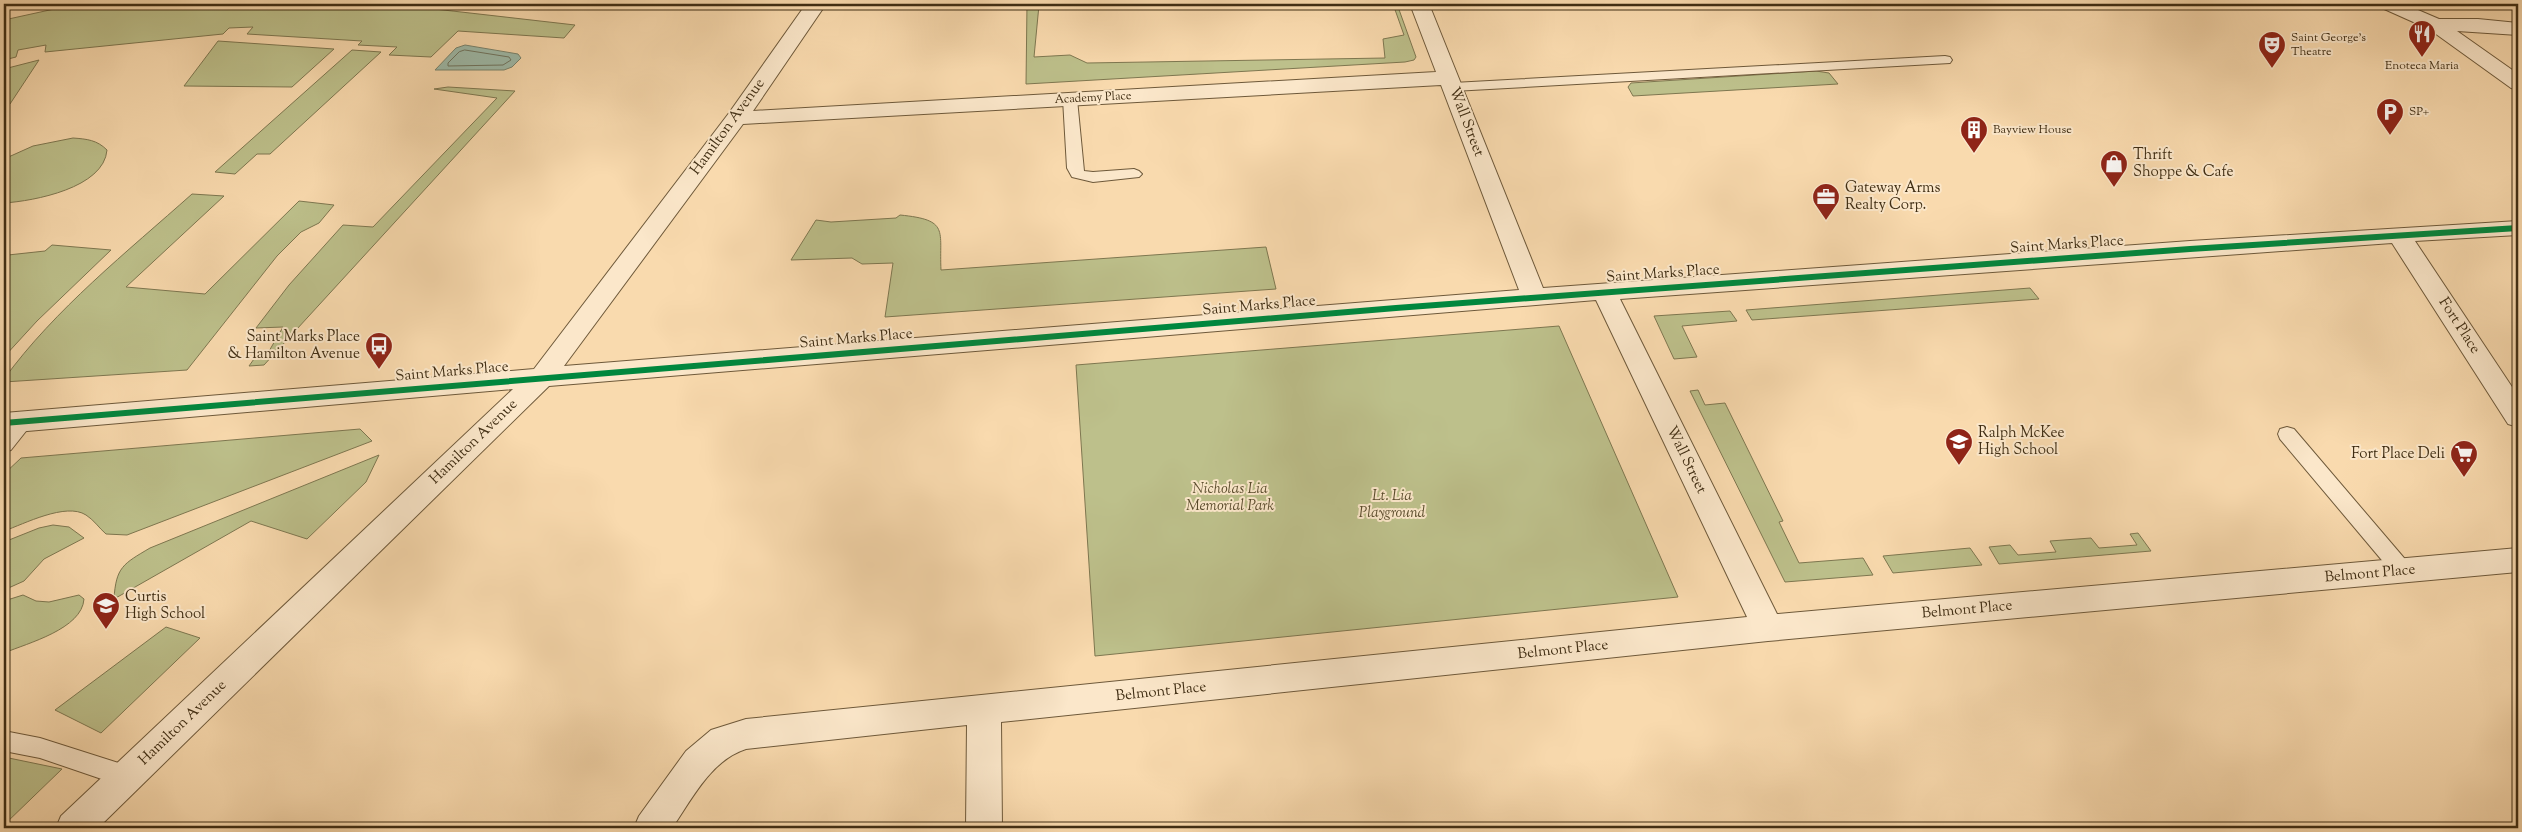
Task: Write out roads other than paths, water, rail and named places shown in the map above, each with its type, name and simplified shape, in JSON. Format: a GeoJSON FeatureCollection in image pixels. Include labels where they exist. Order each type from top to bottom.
{"type":"FeatureCollection","features":[{"type":"Feature","properties":{"kind":"street","name":"Hamilton Avenue"},"geometry":{"type":"LineString","coordinates":[[74,828],[542,377],[737,118],[816,4]]}},
{"type":"Feature","properties":{"kind":"street","name":"Wall Street"},"geometry":{"type":"LineString","coordinates":[[1420,4],[1534,297]]}},
{"type":"Feature","properties":{"kind":"street"},"geometry":{"type":"LineString","coordinates":[[2389,4],[2436,24],[2518,84]]}},
{"type":"Feature","properties":{"kind":"street"},"geometry":{"type":"LineString","coordinates":[[2429,4],[2432,6],[2436,24]]}},
{"type":"Feature","properties":{"kind":"street"},"geometry":{"type":"LineString","coordinates":[[2436,24],[2518,28]]}},
{"type":"Feature","properties":{"kind":"street","name":"Academy Place"},"geometry":{"type":"LineString","coordinates":[[737,118],[1070,100],[1451,83]]}},
{"type":"Feature","properties":{"kind":"street","name":"Saint Marks Place"},"geometry":{"type":"LineString","coordinates":[[14,422],[1604,291],[2518,228]]}},
{"type":"Feature","properties":{"kind":"street","name":"Fort Place"},"geometry":{"type":"LineString","coordinates":[[2399,235],[2518,417]]}},
{"type":"Feature","properties":{"kind":"street","name":"Wall Street"},"geometry":{"type":"LineString","coordinates":[[1604,291],[1768,628]]}},
{"type":"Feature","properties":{"kind":"street","name":"Belmont Place"},"geometry":{"type":"LineString","coordinates":[[652,828],[698,762],[723,741],[746,734],[1768,628],[2518,560]]}},
{"type":"Feature","properties":{"kind":"street"},"geometry":{"type":"LineString","coordinates":[[984,710],[984,828]]}},
{"type":"Feature","properties":{"kind":"lane"},"geometry":{"type":"LineString","coordinates":[[1451,83],[1945,60]]}},
{"type":"Feature","properties":{"kind":"lane"},"geometry":{"type":"LineString","coordinates":[[1070,100],[1074,168],[1077,174],[1093,177],[1134,174]]}},
{"type":"Feature","properties":{"kind":"lane"},"geometry":{"type":"LineString","coordinates":[[4,445],[14,422]]}},
{"type":"Feature","properties":{"kind":"lane"},"geometry":{"type":"LineString","coordinates":[[2287,434],[2403,571]]}},
{"type":"Feature","properties":{"kind":"lane"},"geometry":{"type":"LineString","coordinates":[[4,741],[40,748],[128,777]]}},
{"type":"Feature","properties":{"kind":"water"},"geometry":{"type":"Polygon","coordinates":[[[465,45],[518,54],[521,58],[512,67],[504,70],[435,70],[456,48],[465,45]]]}},
{"type":"Feature","properties":{"kind":"place","name":"Enoteca Maria"},"geometry":{"type":"Point","coordinates":[2422,58]}},
{"type":"Feature","properties":{"kind":"place","name":"Saint George's Theatre"},"geometry":{"type":"Point","coordinates":[2272,69]}},
{"type":"Feature","properties":{"kind":"place","name":"SP+"},"geometry":{"type":"Point","coordinates":[2390,136]}},
{"type":"Feature","properties":{"kind":"place","name":"Bayview House"},"geometry":{"type":"Point","coordinates":[1974,154]}},
{"type":"Feature","properties":{"kind":"place","name":"Thrift Shoppe & Cafe"},"geometry":{"type":"Point","coordinates":[2114,188]}},
{"type":"Feature","properties":{"kind":"place","name":"Gateway Arms Realty Corp."},"geometry":{"type":"Point","coordinates":[1826,221]}},
{"type":"Feature","properties":{"kind":"place","name":"Saint Marks Place & Hamilton Avenue"},"geometry":{"type":"Point","coordinates":[379,370]}},
{"type":"Feature","properties":{"kind":"place","name":"Ralph McKee High School"},"geometry":{"type":"Point","coordinates":[1959,466]}},
{"type":"Feature","properties":{"kind":"place","name":"Fort Place Deli"},"geometry":{"type":"Point","coordinates":[2464,478]}},
{"type":"Feature","properties":{"kind":"place","name":"Curtis High School"},"geometry":{"type":"Point","coordinates":[106,630]}},
{"type":"Feature","properties":{"kind":"park label","name":"Nicholas Lia Memorial Park"},"geometry":{"type":"Point","coordinates":[1230,498]}},
{"type":"Feature","properties":{"kind":"park label","name":"Lt. Lia Playground"},"geometry":{"type":"Point","coordinates":[1392,504]}}]}
